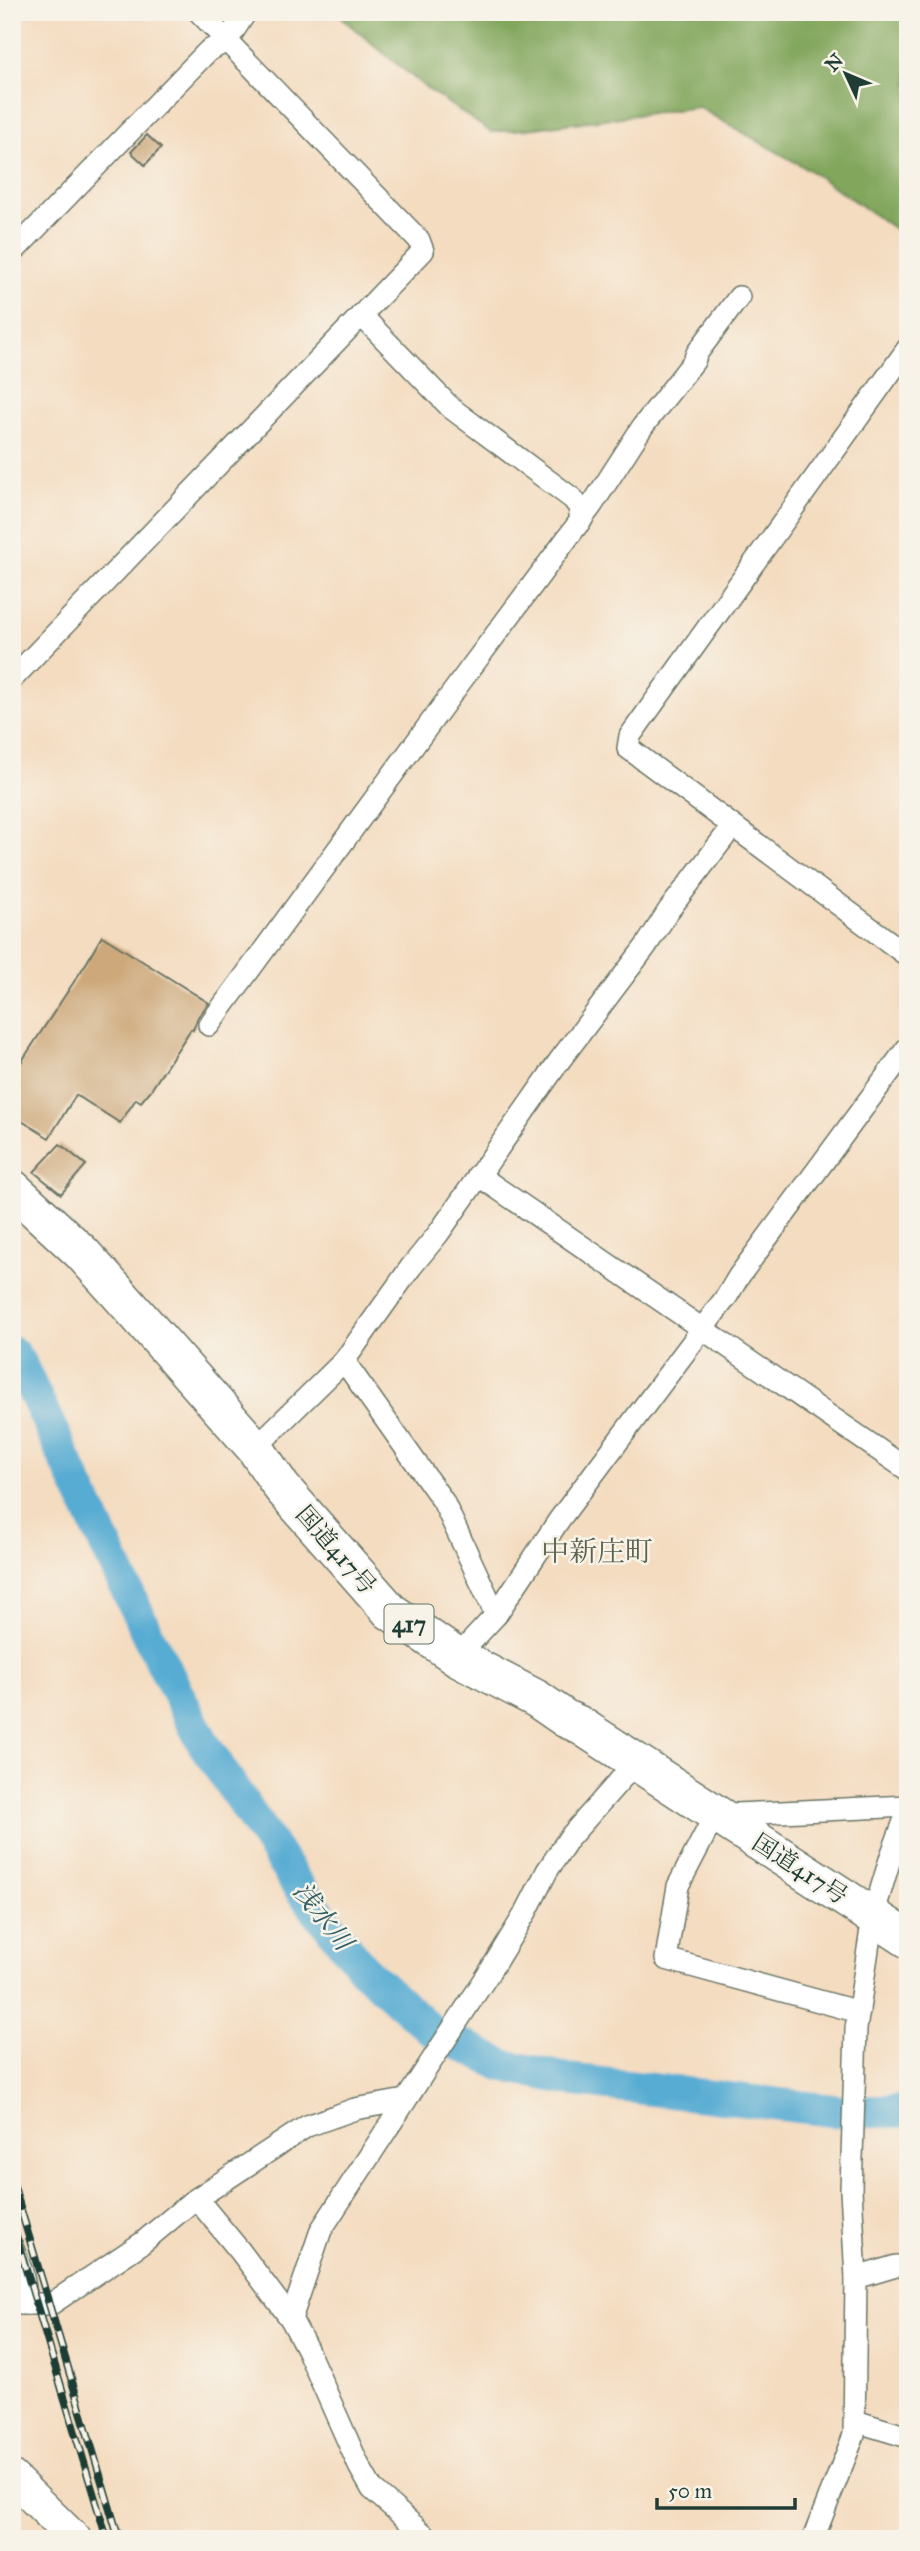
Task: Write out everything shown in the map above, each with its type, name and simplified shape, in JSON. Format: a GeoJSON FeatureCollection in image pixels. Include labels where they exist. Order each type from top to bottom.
{"type":"FeatureCollection","features":[{"type":"Feature","properties":{"kind":"highway","name":"国道417号"},"geometry":{"type":"LineString","coordinates":[[12,1188],[82,1253],[255,1448],[282,1488],[390,1611],[457,1657],[537,1699],[637,1761],[715,1815],[908,1939]]}},
{"type":"Feature","properties":{"kind":"main road"},"geometry":{"type":"LineString","coordinates":[[12,2477],[75,2539]]}},
{"type":"Feature","properties":{"kind":"street"},"geometry":{"type":"LineString","coordinates":[[12,678],[422,251],[419,240],[199,12]]}},
{"type":"Feature","properties":{"kind":"street"},"geometry":{"type":"LineString","coordinates":[[12,253],[208,51],[227,41],[246,12]]}},
{"type":"Feature","properties":{"kind":"street"},"geometry":{"type":"LineString","coordinates":[[209,1025],[580,521],[643,426],[694,361],[697,353],[739,297]]}},
{"type":"Feature","properties":{"kind":"street"},"geometry":{"type":"LineString","coordinates":[[361,315],[451,408],[573,499],[579,506],[580,521]]}},
{"type":"Feature","properties":{"kind":"street"},"geometry":{"type":"LineString","coordinates":[[908,348],[630,736],[628,748],[908,956]]}},
{"type":"Feature","properties":{"kind":"street"},"geometry":{"type":"LineString","coordinates":[[255,1448],[344,1361],[646,946],[669,910],[732,827]]}},
{"type":"Feature","properties":{"kind":"street"},"geometry":{"type":"LineString","coordinates":[[457,1657],[496,1615],[559,1520],[727,1296],[908,1047]]}},
{"type":"Feature","properties":{"kind":"street"},"geometry":{"type":"LineString","coordinates":[[478,1175],[908,1470]]}},
{"type":"Feature","properties":{"kind":"street"},"geometry":{"type":"LineString","coordinates":[[344,1361],[443,1501],[496,1615]]}},
{"type":"Feature","properties":{"kind":"street"},"geometry":{"type":"LineString","coordinates":[[291,2319],[321,2230],[487,1976],[569,1838],[637,1761]]}},
{"type":"Feature","properties":{"kind":"street"},"geometry":{"type":"LineString","coordinates":[[813,2539],[854,2435],[856,2278],[851,2190],[858,2020],[873,1916],[908,1808],[715,1815],[678,1886],[666,1959],[858,2020]]}},
{"type":"Feature","properties":{"kind":"street"},"geometry":{"type":"LineString","coordinates":[[12,2246],[22,2272],[20,2305],[51,2304],[142,2243],[197,2199],[307,2126],[355,2109],[405,2100]]}},
{"type":"Feature","properties":{"kind":"street"},"geometry":{"type":"LineString","coordinates":[[197,2199],[291,2319],[372,2489],[429,2539]]}},
{"type":"Feature","properties":{"kind":"street"},"geometry":{"type":"LineString","coordinates":[[856,2278],[896,2266],[908,2266]]}},
{"type":"Feature","properties":{"kind":"street"},"geometry":{"type":"LineString","coordinates":[[855,2421],[908,2437]]}},
{"type":"Feature","properties":{"kind":"green space"},"geometry":{"type":"Polygon","coordinates":[[[339,12],[908,12],[908,238],[809,170],[698,107],[491,132],[426,88],[344,20],[339,12]]]}},
{"type":"Feature","properties":{"kind":"building"},"geometry":{"type":"Polygon","coordinates":[[[147,135],[161,148],[145,165],[131,152],[147,135]]]}},
{"type":"Feature","properties":{"kind":"building"},"geometry":{"type":"Polygon","coordinates":[[[102,936],[209,1003],[151,1090],[141,1102],[136,1099],[120,1123],[76,1095],[49,1138],[12,1115],[12,1076],[102,936]]]}},
{"type":"Feature","properties":{"kind":"building"},"geometry":{"type":"Polygon","coordinates":[[[60,1144],[86,1165],[61,1194],[34,1172],[60,1144]]]}},
{"type":"Feature","properties":{"kind":"waterway","name":"浅水川"},"geometry":{"type":"LineString","coordinates":[[12,1352],[21,1365],[148,1635],[203,1743],[301,1890],[365,1971],[431,2030],[502,2065],[571,2080],[845,2112],[908,2111]]}},
{"type":"Feature","properties":{"kind":"railway"},"geometry":{"type":"LineString","coordinates":[[12,2180],[119,2539]]}},
{"type":"Feature","properties":{"kind":"railway"},"geometry":{"type":"LineString","coordinates":[[12,2223],[107,2539]]}},
{"type":"Feature","properties":{"kind":"district","name":"中新庄町"},"geometry":{"type":"Point","coordinates":[597,1551]}}]}
